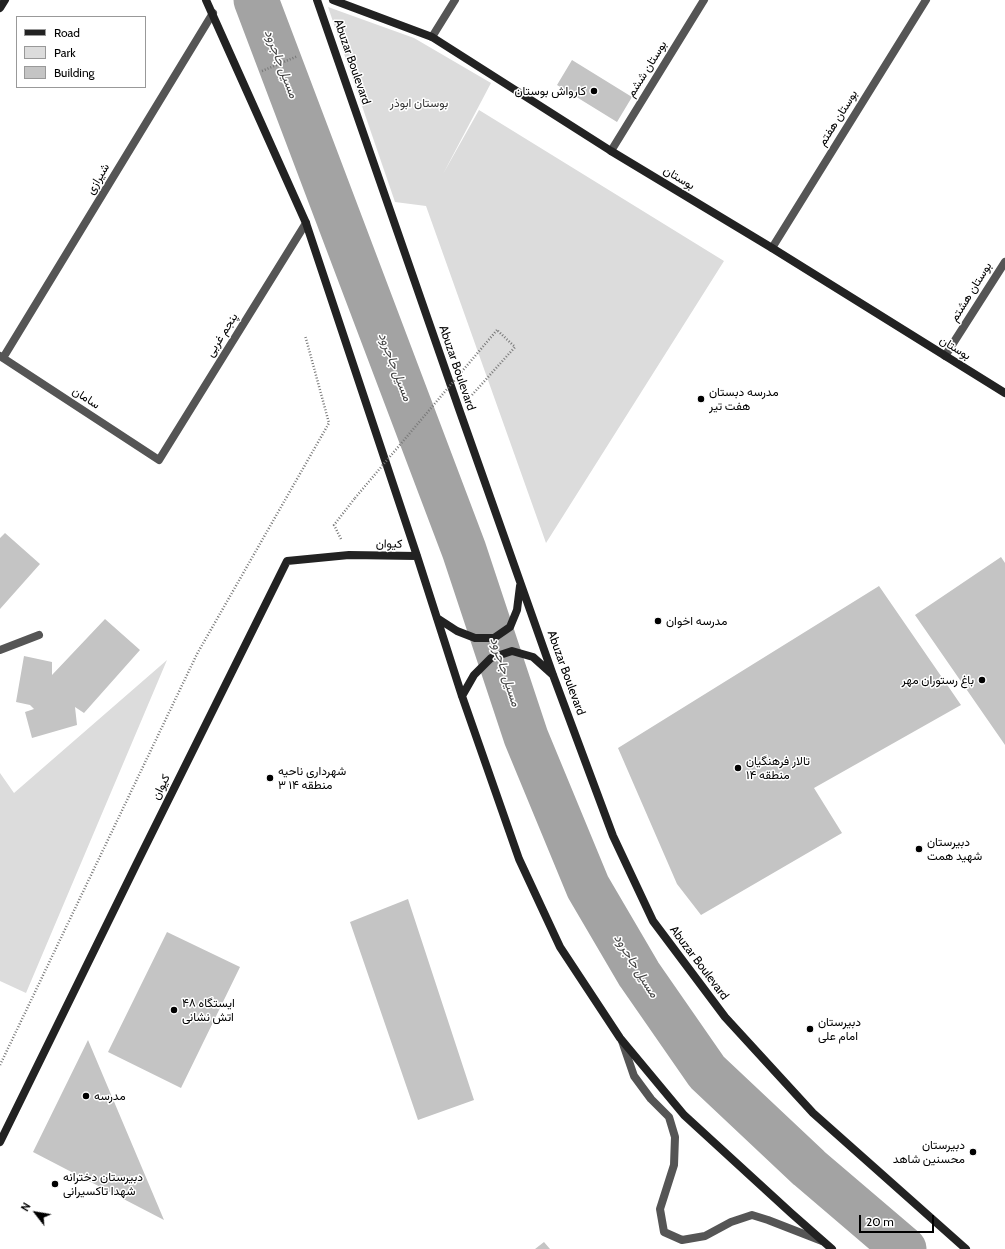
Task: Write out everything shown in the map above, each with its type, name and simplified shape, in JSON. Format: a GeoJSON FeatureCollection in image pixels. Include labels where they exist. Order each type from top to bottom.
{"type":"FeatureCollection","features":[{"type":"Feature","properties":{"kind":"main road"},"geometry":{"type":"LineString","coordinates":[[0,8],[5,0]]}},
{"type":"Feature","properties":{"kind":"main road"},"geometry":{"type":"LineString","coordinates":[[206,0],[213,12],[306,223],[462,696],[518,859],[560,947],[621,1040],[684,1115],[832,1249]]}},
{"type":"Feature","properties":{"kind":"main road","name":"Abuzar Boulevard"},"geometry":{"type":"LineString","coordinates":[[317,0],[553,675],[613,836],[653,921],[725,1017],[813,1113],[966,1249]]}},
{"type":"Feature","properties":{"kind":"main road","name":"بوستان"},"geometry":{"type":"LineString","coordinates":[[333,0],[432,37],[610,151],[772,248],[1005,393]]}},
{"type":"Feature","properties":{"kind":"main road","name":"کیوان"},"geometry":{"type":"LineString","coordinates":[[0,1142],[287,561],[349,555],[417,556]]}},
{"type":"Feature","properties":{"kind":"main road"},"geometry":{"type":"LineString","coordinates":[[437,618],[457,631],[475,638],[494,638],[510,627],[517,610],[520,583]]}},
{"type":"Feature","properties":{"kind":"main road"},"geometry":{"type":"LineString","coordinates":[[462,696],[474,675],[491,658],[512,651],[534,657],[553,675]]}},
{"type":"Feature","properties":{"kind":"street"},"geometry":{"type":"LineString","coordinates":[[432,37],[455,0]]}},
{"type":"Feature","properties":{"kind":"street","name":"بوستان ششم"},"geometry":{"type":"LineString","coordinates":[[610,151],[704,0]]}},
{"type":"Feature","properties":{"kind":"street","name":"بوستان هفتم"},"geometry":{"type":"LineString","coordinates":[[772,248],[926,0]]}},
{"type":"Feature","properties":{"kind":"street","name":"شیرازی"},"geometry":{"type":"LineString","coordinates":[[2,357],[213,12]]}},
{"type":"Feature","properties":{"kind":"street","name":"پنجم غربی"},"geometry":{"type":"LineString","coordinates":[[159,460],[306,223]]}},
{"type":"Feature","properties":{"kind":"street","name":"بوستان هشتم"},"geometry":{"type":"LineString","coordinates":[[945,356],[1005,262]]}},
{"type":"Feature","properties":{"kind":"street","name":"سامان"},"geometry":{"type":"LineString","coordinates":[[2,357],[159,460]]}},
{"type":"Feature","properties":{"kind":"street"},"geometry":{"type":"LineString","coordinates":[[0,650],[39,635]]}},
{"type":"Feature","properties":{"kind":"street"},"geometry":{"type":"LineString","coordinates":[[621,1040],[634,1076],[651,1099],[669,1117],[675,1137],[674,1165],[660,1210],[664,1232],[682,1240],[705,1236],[731,1222],[752,1215],[823,1241]]}},
{"type":"Feature","properties":{"kind":"path"},"geometry":{"type":"LineString","coordinates":[[262,71],[298,56]]}},
{"type":"Feature","properties":{"kind":"path"},"geometry":{"type":"LineString","coordinates":[[334,525],[497,330],[515,347],[459,409]]}},
{"type":"Feature","properties":{"kind":"path"},"geometry":{"type":"LineString","coordinates":[[0,1065],[197,654],[329,423],[305,335]]}},
{"type":"Feature","properties":{"kind":"green space","name":"بوستان ابوذر"},"geometry":{"type":"Polygon","coordinates":[[[328,7],[414,38],[491,83],[443,174],[479,110],[724,261],[546,543],[426,206],[395,202],[328,7]]]}},
{"type":"Feature","properties":{"kind":"green space"},"geometry":{"type":"Polygon","coordinates":[[[167,660],[26,993],[0,981],[0,773],[14,793],[167,660]]]}},
{"type":"Feature","properties":{"kind":"building","name":"کارواش بوستان"},"geometry":{"type":"Polygon","coordinates":[[[572,60],[632,97],[617,122],[557,85],[572,60]]]}},
{"type":"Feature","properties":{"kind":"building"},"geometry":{"type":"Polygon","coordinates":[[[5,533],[40,564],[0,609],[0,538],[5,533]]]}},
{"type":"Feature","properties":{"kind":"building","name":"باغ رستوران مهر"},"geometry":{"type":"Polygon","coordinates":[[[1001,557],[1005,563],[1005,745],[915,615],[1001,557]]]}},
{"type":"Feature","properties":{"kind":"building","name":"تالار فرهنگیان منطقه ۱۴"},"geometry":{"type":"Polygon","coordinates":[[[879,586],[961,705],[814,788],[842,833],[701,915],[677,884],[618,748],[879,586]]]}},
{"type":"Feature","properties":{"kind":"building"},"geometry":{"type":"Polygon","coordinates":[[[105,619],[140,650],[84,713],[75,707],[77,725],[32,738],[25,712],[34,709],[30,705],[16,702],[24,656],[52,662],[52,675],[105,619]]]}},
{"type":"Feature","properties":{"kind":"building"},"geometry":{"type":"Polygon","coordinates":[[[408,899],[474,1100],[418,1120],[350,922],[408,899]]]}},
{"type":"Feature","properties":{"kind":"building","name":"ایستگاه ۴۸ اتش نشانی"},"geometry":{"type":"Polygon","coordinates":[[[167,932],[240,967],[181,1088],[108,1052],[167,932]]]}},
{"type":"Feature","properties":{"kind":"building","name":"مدرسه"},"geometry":{"type":"Polygon","coordinates":[[[88,1040],[164,1220],[33,1152],[88,1040]]]}},
{"type":"Feature","properties":{"kind":"building"},"geometry":{"type":"Polygon","coordinates":[[[544,1242],[550,1249],[535,1249],[544,1242]]]}},
{"type":"Feature","properties":{"kind":"waterway","name":"مسیل جاجرود"},"geometry":{"type":"LineString","coordinates":[[256,0],[464,550],[526,737],[588,887],[639,974],[707,1072],[809,1168],[904,1249]]}},
{"type":"Feature","properties":{"kind":"place","name":"کارواش بوستان"},"geometry":{"type":"Point","coordinates":[594,91]}},
{"type":"Feature","properties":{"kind":"place","name":"مدرسه دبستان هفت تیر"},"geometry":{"type":"Point","coordinates":[701,399]}},
{"type":"Feature","properties":{"kind":"place","name":"مدرسه اخوان"},"geometry":{"type":"Point","coordinates":[658,621]}},
{"type":"Feature","properties":{"kind":"place","name":"باغ رستوران مهر"},"geometry":{"type":"Point","coordinates":[982,680]}},
{"type":"Feature","properties":{"kind":"place","name":"تالار فرهنگیان منطقه ۱۴"},"geometry":{"type":"Point","coordinates":[738,768]}},
{"type":"Feature","properties":{"kind":"place","name":"شهرداری ناحیه ۳ منطقه ۱۴"},"geometry":{"type":"Point","coordinates":[270,778]}},
{"type":"Feature","properties":{"kind":"place","name":"دبیرستان شهید همت"},"geometry":{"type":"Point","coordinates":[919,849]}},
{"type":"Feature","properties":{"kind":"place","name":"ایستگاه ۴۸ اتش نشانی"},"geometry":{"type":"Point","coordinates":[174,1010]}},
{"type":"Feature","properties":{"kind":"place","name":"دبیرستان امام علی"},"geometry":{"type":"Point","coordinates":[810,1029]}},
{"type":"Feature","properties":{"kind":"place","name":"مدرسه"},"geometry":{"type":"Point","coordinates":[86,1096]}},
{"type":"Feature","properties":{"kind":"place","name":"دبیرستان محسنین شاهد"},"geometry":{"type":"Point","coordinates":[973,1152]}},
{"type":"Feature","properties":{"kind":"place","name":"دبیرستان دخترانه شهدا تاکسیرانی"},"geometry":{"type":"Point","coordinates":[55,1184]}}]}
